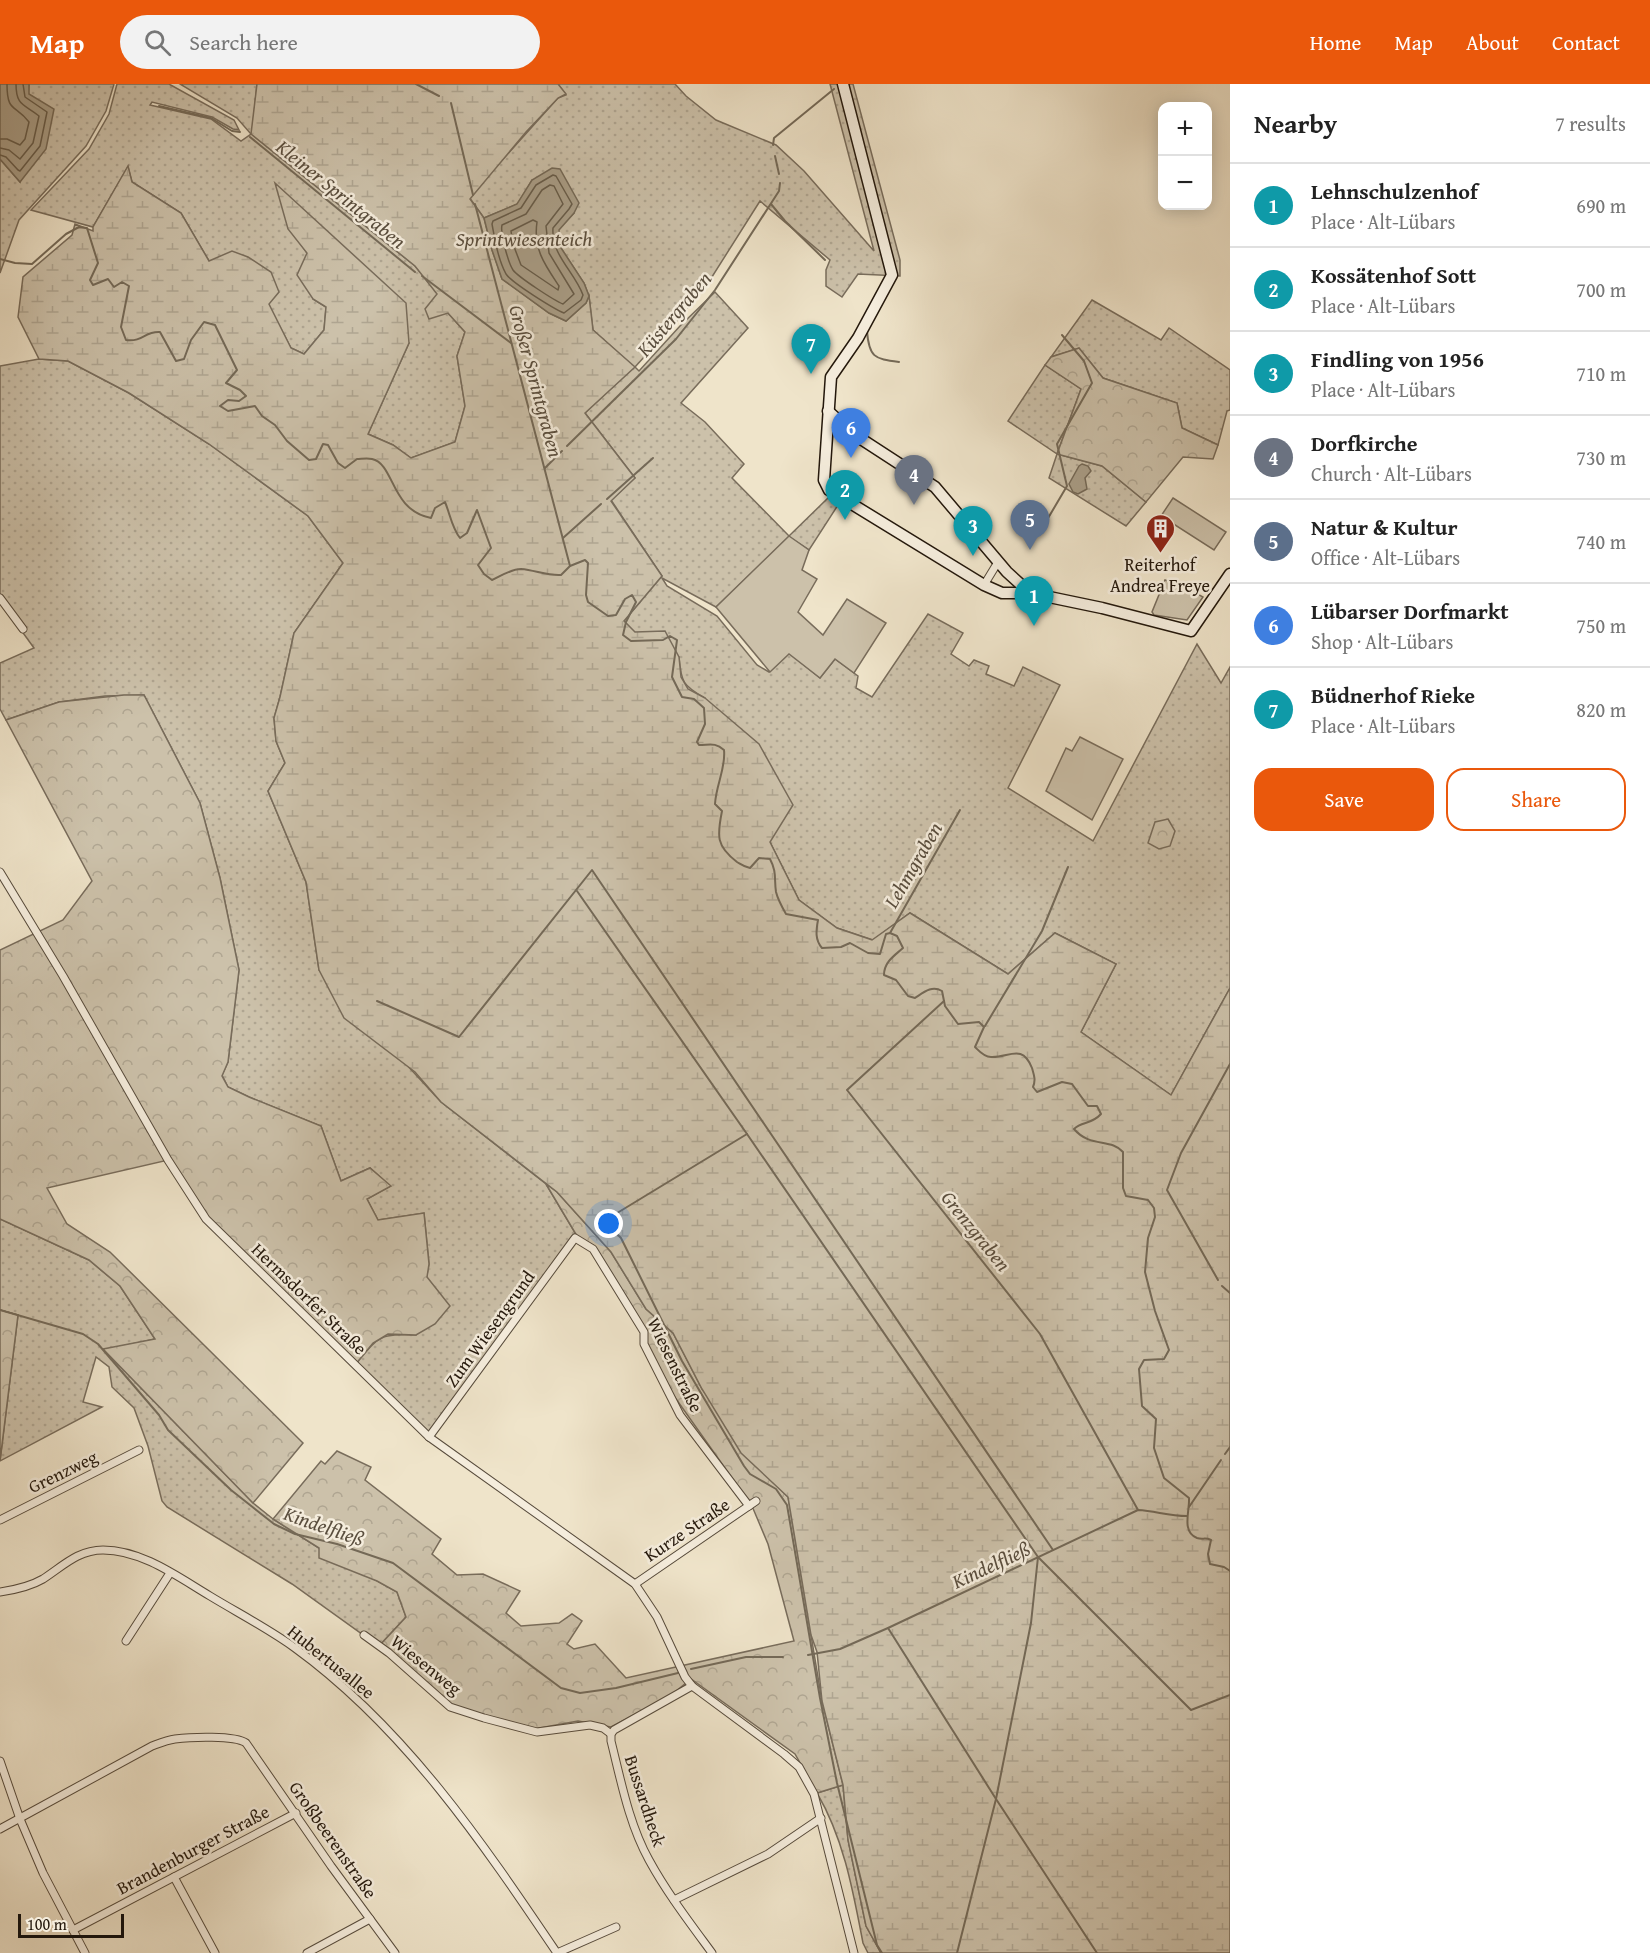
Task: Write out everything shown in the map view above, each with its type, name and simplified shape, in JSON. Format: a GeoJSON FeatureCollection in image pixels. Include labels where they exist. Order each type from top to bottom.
{"type":"FeatureCollection","features":[{"type":"Feature","properties":{"kind":"street"},"geometry":{"type":"LineString","coordinates":[[843,84],[892,275],[858,338],[831,377],[824,480],[829,490],[984,585],[1002,593],[1030,593],[1102,608],[1191,631],[1230,574]]}},
{"type":"Feature","properties":{"kind":"street"},"geometry":{"type":"LineString","coordinates":[[828,411],[855,435],[934,487],[998,562],[1030,593]]}},
{"type":"Feature","properties":{"kind":"street"},"geometry":{"type":"LineString","coordinates":[[984,585],[998,562]]}},
{"type":"Feature","properties":{"kind":"street"},"geometry":{"type":"LineString","coordinates":[[0,598],[23,629]]}},
{"type":"Feature","properties":{"kind":"street","name":"Hermsdorfer Straße"},"geometry":{"type":"LineString","coordinates":[[0,872],[63,976],[168,1160],[206,1219],[429,1437],[635,1584],[657,1617],[685,1677],[692,1686],[793,1760],[814,1794],[854,1953]]}},
{"type":"Feature","properties":{"kind":"street","name":"Zum Wiesengrund"},"geometry":{"type":"LineString","coordinates":[[429,1437],[575,1238]]}},
{"type":"Feature","properties":{"kind":"street","name":"Wiesenstraße"},"geometry":{"type":"LineString","coordinates":[[575,1238],[593,1249],[644,1332],[644,1344],[680,1415],[749,1506]]}},
{"type":"Feature","properties":{"kind":"street","name":"Grenzweg"},"geometry":{"type":"LineString","coordinates":[[0,1520],[139,1450]]}},
{"type":"Feature","properties":{"kind":"street","name":"Kurze Straße"},"geometry":{"type":"LineString","coordinates":[[635,1584],[756,1501]]}},
{"type":"Feature","properties":{"kind":"street","name":"Hubertusallee"},"geometry":{"type":"LineString","coordinates":[[0,1592],[42,1580],[72,1558],[90,1551],[118,1551],[143,1559],[170,1573],[294,1647],[331,1676],[387,1727],[418,1762],[497,1864],[556,1953]]}},
{"type":"Feature","properties":{"kind":"street"},"geometry":{"type":"LineString","coordinates":[[126,1641],[170,1573]]}},
{"type":"Feature","properties":{"kind":"street","name":"Wiesenweg"},"geometry":{"type":"LineString","coordinates":[[363,1635],[389,1653],[450,1707],[537,1732],[590,1725],[603,1728],[611,1734]]}},
{"type":"Feature","properties":{"kind":"street"},"geometry":{"type":"LineString","coordinates":[[611,1734],[619,1727],[692,1686]]}},
{"type":"Feature","properties":{"kind":"street","name":"Bussardheck"},"geometry":{"type":"LineString","coordinates":[[611,1734],[624,1792],[648,1860],[712,1953]]}},
{"type":"Feature","properties":{"kind":"street","name":"Großbeerenstraße"},"geometry":{"type":"LineString","coordinates":[[20,1820],[152,1746],[165,1741],[175,1738],[234,1738],[246,1743],[395,1953]]}},
{"type":"Feature","properties":{"kind":"street"},"geometry":{"type":"LineString","coordinates":[[0,1761],[20,1820],[43,1873],[86,1953]]}},
{"type":"Feature","properties":{"kind":"street","name":"Brandenburger Straße"},"geometry":{"type":"LineString","coordinates":[[73,1930],[296,1813]]}},
{"type":"Feature","properties":{"kind":"street"},"geometry":{"type":"LineString","coordinates":[[674,1899],[768,1854],[821,1818]]}},
{"type":"Feature","properties":{"kind":"street"},"geometry":{"type":"LineString","coordinates":[[0,1829],[20,1820]]}},
{"type":"Feature","properties":{"kind":"street"},"geometry":{"type":"LineString","coordinates":[[174,1877],[215,1953]]}},
{"type":"Feature","properties":{"kind":"street"},"geometry":{"type":"LineString","coordinates":[[307,1953],[370,1919]]}},
{"type":"Feature","properties":{"kind":"street"},"geometry":{"type":"LineString","coordinates":[[556,1953],[616,1927]]}},
{"type":"Feature","properties":{"kind":"green space"},"geometry":{"type":"Polygon","coordinates":[[[29,84],[114,84],[106,111],[86,146],[19,220],[0,273],[0,159],[20,182],[29,84]]]}},
{"type":"Feature","properties":{"kind":"green space"},"geometry":{"type":"Polygon","coordinates":[[[117,84],[169,84],[234,120],[239,130],[212,117],[152,102],[150,105],[211,119],[241,141],[251,134],[237,118],[180,84],[257,84],[252,134],[415,266],[438,294],[448,313],[465,332],[457,356],[465,406],[455,442],[411,458],[393,445],[368,434],[409,343],[301,244],[307,253],[313,299],[326,307],[324,330],[304,354],[291,348],[268,304],[209,261],[181,213],[132,182],[128,167],[93,227],[31,210],[89,149],[109,114],[117,84]]]}},
{"type":"Feature","properties":{"kind":"green space"},"geometry":{"type":"Polygon","coordinates":[[[257,84],[558,84],[566,94],[558,98],[526,132],[470,199],[484,218],[502,279],[549,313],[566,321],[586,303],[589,296],[593,330],[635,367],[585,413],[635,478],[611,501],[662,576],[624,621],[635,632],[665,631],[679,657],[681,677],[688,689],[705,698],[759,744],[793,805],[770,842],[799,900],[837,928],[872,940],[910,913],[1008,974],[1055,933],[1116,964],[1081,1032],[1171,1095],[1230,988],[1230,1953],[881,1953],[866,1926],[848,1840],[843,1785],[822,1701],[817,1652],[811,1635],[788,1497],[741,1453],[702,1389],[673,1333],[646,1309],[611,1252],[557,1192],[441,1102],[415,1072],[344,1018],[319,970],[306,882],[268,791],[285,763],[276,741],[274,718],[294,633],[343,563],[308,516],[209,444],[129,393],[68,361],[39,359],[18,317],[23,277],[72,235],[75,224],[93,231],[93,227],[128,166],[132,182],[181,213],[209,261],[232,251],[248,257],[271,272],[279,292],[269,304],[291,348],[304,354],[324,330],[326,307],[313,299],[297,275],[307,253],[288,229],[275,183],[406,303],[409,343],[368,434],[393,445],[411,458],[455,442],[465,406],[457,356],[465,332],[448,313],[429,319],[425,309],[437,294],[415,266],[251,134],[257,84]]]}},
{"type":"Feature","properties":{"kind":"green space"},"geometry":{"type":"Polygon","coordinates":[[[558,84],[675,84],[716,120],[776,145],[804,171],[874,251],[830,84],[853,84],[900,260],[900,276],[858,274],[842,297],[826,286],[826,270],[830,260],[760,201],[710,280],[635,367],[639,371],[715,292],[748,328],[681,403],[705,422],[744,464],[732,478],[789,536],[828,498],[838,505],[809,550],[789,537],[716,607],[662,578],[667,586],[717,616],[757,665],[769,672],[789,653],[820,678],[835,659],[858,676],[856,688],[872,697],[928,614],[963,633],[951,654],[969,666],[974,660],[989,666],[986,674],[1014,686],[1023,667],[1060,685],[1008,788],[1093,841],[1197,644],[1221,683],[1230,667],[1230,988],[1171,1095],[1081,1032],[1116,964],[1055,933],[1008,974],[910,913],[873,940],[837,928],[799,900],[770,842],[705,698],[684,682],[679,657],[634,632],[624,621],[662,576],[611,500],[635,478],[585,413],[634,367],[593,330],[589,296],[584,283],[561,248],[558,230],[574,213],[532,180],[518,204],[484,218],[469,197],[558,98],[566,95],[558,84]]]}},
{"type":"Feature","properties":{"kind":"green space"},"geometry":{"type":"Polygon","coordinates":[[[1092,300],[1161,340],[1169,328],[1230,370],[1230,410],[1227,411],[1218,445],[1182,428],[1177,403],[1103,378],[1079,348],[1051,357],[1092,300]]]}},
{"type":"Feature","properties":{"kind":"green space"},"geometry":{"type":"Polygon","coordinates":[[[1079,348],[1103,378],[1177,403],[1182,428],[1218,445],[1213,459],[1183,457],[1146,502],[1102,466],[1057,454],[1081,389],[1045,365],[1051,357],[1079,348]]]}},
{"type":"Feature","properties":{"kind":"green space"},"geometry":{"type":"Polygon","coordinates":[[[39,359],[68,361],[129,393],[209,444],[308,516],[343,563],[294,633],[274,718],[276,741],[285,763],[268,791],[306,882],[319,970],[441,1102],[546,1184],[577,1236],[429,1437],[355,1365],[375,1342],[386,1336],[416,1335],[429,1264],[424,1213],[378,1220],[367,1199],[390,1186],[370,1168],[341,1181],[321,1126],[228,1087],[222,1075],[228,1062],[239,970],[220,878],[200,803],[144,695],[105,696],[59,702],[6,720],[0,709],[0,663],[34,648],[0,601],[0,366],[39,359]]]}},
{"type":"Feature","properties":{"kind":"green space"},"geometry":{"type":"Polygon","coordinates":[[[1045,365],[1081,389],[1057,454],[1008,421],[1045,365]]]}},
{"type":"Feature","properties":{"kind":"green space"},"geometry":{"type":"Polygon","coordinates":[[[1057,454],[1102,466],[1146,502],[1126,526],[1049,478],[1057,454]]]}},
{"type":"Feature","properties":{"kind":"green space"},"geometry":{"type":"Polygon","coordinates":[[[1173,498],[1226,532],[1214,550],[1161,516],[1173,498]]]}},
{"type":"Feature","properties":{"kind":"green space"},"geometry":{"type":"Polygon","coordinates":[[[789,536],[809,550],[802,570],[817,579],[798,612],[823,635],[847,599],[886,623],[854,673],[835,659],[820,678],[789,654],[770,672],[716,607],[789,536]]]}},
{"type":"Feature","properties":{"kind":"green space"},"geometry":{"type":"Polygon","coordinates":[[[1165,580],[1181,585],[1203,597],[1187,620],[1154,615],[1152,612],[1165,580]]]}},
{"type":"Feature","properties":{"kind":"green space"},"geometry":{"type":"Polygon","coordinates":[[[144,695],[200,803],[220,878],[239,970],[228,1062],[222,1076],[228,1087],[321,1126],[341,1181],[370,1168],[391,1186],[367,1199],[378,1220],[424,1213],[429,1264],[427,1277],[450,1306],[435,1324],[416,1335],[388,1334],[373,1343],[355,1365],[206,1219],[168,1160],[47,1188],[67,1224],[110,1252],[303,1443],[253,1503],[103,1349],[155,1339],[120,1286],[89,1260],[0,1219],[0,950],[63,920],[92,881],[6,720],[59,702],[144,695]]]}},
{"type":"Feature","properties":{"kind":"green space"},"geometry":{"type":"Polygon","coordinates":[[[1080,737],[1123,759],[1092,820],[1046,791],[1066,748],[1072,751],[1080,737]]]}},
{"type":"Feature","properties":{"kind":"green space"},"geometry":{"type":"Polygon","coordinates":[[[1168,819],[1175,831],[1170,846],[1159,849],[1148,843],[1155,822],[1168,819]]]}},
{"type":"Feature","properties":{"kind":"green space"},"geometry":{"type":"Polygon","coordinates":[[[546,1184],[557,1192],[611,1252],[646,1309],[673,1333],[702,1389],[773,1482],[788,1497],[822,1701],[843,1785],[817,1793],[795,1754],[691,1679],[670,1696],[611,1727],[578,1721],[534,1729],[450,1704],[380,1645],[406,1617],[397,1592],[377,1581],[319,1558],[319,1548],[273,1519],[321,1461],[325,1464],[337,1451],[371,1467],[365,1480],[441,1539],[432,1554],[457,1575],[483,1574],[520,1591],[506,1613],[521,1626],[559,1623],[572,1614],[582,1621],[567,1644],[574,1649],[595,1644],[626,1678],[794,1641],[768,1544],[752,1506],[669,1389],[645,1344],[647,1333],[594,1247],[577,1236],[546,1184]]]}},
{"type":"Feature","properties":{"kind":"green space"},"geometry":{"type":"Polygon","coordinates":[[[0,1219],[89,1260],[120,1286],[155,1339],[104,1350],[253,1503],[273,1519],[319,1548],[397,1592],[406,1617],[380,1645],[292,1584],[167,1507],[162,1501],[148,1446],[134,1408],[112,1387],[109,1367],[96,1357],[83,1402],[102,1407],[0,1461],[18,1315],[0,1310],[0,1219]]]}},
{"type":"Feature","properties":{"kind":"green space"},"geometry":{"type":"Polygon","coordinates":[[[0,1310],[18,1315],[0,1461],[0,1310]]]}},
{"type":"Feature","properties":{"kind":"green space"},"geometry":{"type":"Polygon","coordinates":[[[843,1785],[848,1840],[866,1926],[881,1953],[868,1953],[863,1943],[841,1847],[817,1793],[843,1785]]]}},
{"type":"Feature","properties":{"kind":"water"},"geometry":{"type":"Polygon","coordinates":[[[0,84],[29,84],[29,94],[54,109],[46,149],[20,182],[0,159],[0,84]]]}},
{"type":"Feature","properties":{"kind":"water","name":"Sprintwiesenteich"},"geometry":{"type":"Polygon","coordinates":[[[552,168],[560,169],[579,203],[574,213],[559,230],[561,248],[584,283],[589,296],[586,303],[566,321],[549,313],[502,279],[484,218],[517,204],[532,180],[552,168]]]}},
{"type":"Feature","properties":{"kind":"water"},"geometry":{"type":"Polygon","coordinates":[[[1082,464],[1088,466],[1091,471],[1085,478],[1087,489],[1078,494],[1073,492],[1069,484],[1082,464]]]}},
{"type":"Feature","properties":{"kind":"waterway","name":"Großer Sprintgraben"},"geometry":{"type":"LineString","coordinates":[[416,84],[439,96]]}},
{"type":"Feature","properties":{"kind":"waterway","name":"Küstergraben"},"geometry":{"type":"LineString","coordinates":[[773,145],[774,138],[834,89]]}},
{"type":"Feature","properties":{"kind":"waterway","name":"Großer Sprintgraben"},"geometry":{"type":"LineString","coordinates":[[451,103],[473,195]]}},
{"type":"Feature","properties":{"kind":"waterway","name":"Kleiner Sprintgraben"},"geometry":{"type":"LineString","coordinates":[[159,106],[211,118],[232,131],[240,132]]}},
{"type":"Feature","properties":{"kind":"waterway","name":"Kleiner Sprintgraben"},"geometry":{"type":"LineString","coordinates":[[250,137],[415,272]]}},
{"type":"Feature","properties":{"kind":"waterway","name":"Küstergraben"},"geometry":{"type":"LineString","coordinates":[[775,156],[779,174]]}},
{"type":"Feature","properties":{"kind":"waterway","name":"Küstergraben"},"geometry":{"type":"LineString","coordinates":[[567,446],[676,339],[715,290],[779,191],[780,183]]}},
{"type":"Feature","properties":{"kind":"waterway","name":"Großer Sprintgraben"},"geometry":{"type":"LineString","coordinates":[[475,204],[570,566]]}},
{"type":"Feature","properties":{"kind":"waterway"},"geometry":{"type":"LineString","coordinates":[[771,204],[825,260]]}},
{"type":"Feature","properties":{"kind":"waterway"},"geometry":{"type":"LineString","coordinates":[[0,259],[32,264],[66,234],[79,227],[87,228],[98,263],[90,280],[93,285],[108,279],[114,287],[122,282],[129,286],[121,327],[126,340],[160,332],[176,361],[184,359],[191,340],[204,322],[215,325],[237,370],[226,383],[246,396],[239,401],[228,400],[220,406],[228,411],[255,406],[262,416],[275,425],[287,441],[309,460],[316,459],[323,444],[328,445],[338,463],[345,468],[357,459],[372,459],[385,469],[400,497],[418,513],[431,518],[435,508],[445,502],[460,538],[467,533],[477,510],[491,548],[478,565],[492,580],[517,569],[561,575],[570,566],[585,560],[588,563],[586,595],[588,602],[608,616],[616,615],[625,599],[632,595],[636,602],[626,622],[623,635],[631,641],[663,640],[670,636],[677,640],[672,677],[682,697],[694,699],[704,708],[705,724],[697,742],[699,745],[715,745],[724,750],[724,763],[715,804],[722,811],[719,834],[725,851],[737,862],[750,868],[759,858],[770,859],[777,895],[786,914],[818,920],[817,935],[822,948],[841,947],[850,943],[868,953],[880,954],[886,934],[897,936],[903,948],[888,963],[884,975],[896,980],[908,996],[915,998],[931,989],[942,991],[945,1006],[958,1024],[979,1022],[984,1027],[975,1047],[982,1054],[991,1057],[1014,1053],[1024,1056],[1032,1068],[1035,1080],[1033,1087],[1037,1092],[1062,1082],[1072,1084],[1088,1106],[1097,1106],[1101,1114],[1094,1120],[1074,1129],[1087,1139],[1113,1145],[1123,1152],[1123,1188],[1126,1196],[1148,1200],[1154,1208],[1155,1217],[1148,1238],[1145,1272],[1155,1311],[1169,1350],[1164,1359],[1144,1360],[1139,1369],[1142,1406],[1156,1419],[1154,1448],[1164,1478],[1189,1498],[1187,1520],[1189,1531],[1197,1538],[1211,1540],[1208,1554],[1210,1564],[1230,1571]]}},
{"type":"Feature","properties":{"kind":"waterway","name":"Kleiner Sprintgraben"},"geometry":{"type":"LineString","coordinates":[[422,276],[511,343]]}},
{"type":"Feature","properties":{"kind":"waterway"},"geometry":{"type":"LineString","coordinates":[[867,331],[869,346],[874,355],[884,360],[899,362]]}},
{"type":"Feature","properties":{"kind":"waterway","name":"Lehmgraben"},"geometry":{"type":"LineString","coordinates":[[1044,525],[1067,486],[1057,444],[1092,383],[1084,361],[1062,335]]}},
{"type":"Feature","properties":{"kind":"waterway","name":"Küstergraben"},"geometry":{"type":"LineString","coordinates":[[545,468],[562,451]]}},
{"type":"Feature","properties":{"kind":"waterway"},"geometry":{"type":"LineString","coordinates":[[607,499],[653,458]]}},
{"type":"Feature","properties":{"kind":"waterway"},"geometry":{"type":"LineString","coordinates":[[563,538],[601,504]]}},
{"type":"Feature","properties":{"kind":"waterway","name":"Lehmgraben"},"geometry":{"type":"LineString","coordinates":[[890,933],[960,810]]}},
{"type":"Feature","properties":{"kind":"waterway"},"geometry":{"type":"LineString","coordinates":[[985,1026],[1042,931],[1068,867]]}},
{"type":"Feature","properties":{"kind":"waterway"},"geometry":{"type":"LineString","coordinates":[[377,1001],[459,1037],[592,870],[1053,1550]]}},
{"type":"Feature","properties":{"kind":"waterway"},"geometry":{"type":"LineString","coordinates":[[577,891],[1038,1557],[1191,1710],[1230,1695]]}},
{"type":"Feature","properties":{"kind":"waterway","name":"Grenzgraben"},"geometry":{"type":"LineString","coordinates":[[944,1001],[847,1090],[1040,1334],[1138,1510]]}},
{"type":"Feature","properties":{"kind":"waterway"},"geometry":{"type":"LineString","coordinates":[[1218,1280],[1167,1190],[1181,1153],[1230,1064]]}},
{"type":"Feature","properties":{"kind":"waterway"},"geometry":{"type":"LineString","coordinates":[[747,1134],[604,1221],[621,1238],[682,1361],[744,1466],[750,1474],[776,1489],[787,1505],[837,1783],[877,1945],[882,1953]]}},
{"type":"Feature","properties":{"kind":"waterway"},"geometry":{"type":"LineString","coordinates":[[1222,1286],[1230,1293]]}},
{"type":"Feature","properties":{"kind":"waterway","name":"Kindelfließ"},"geometry":{"type":"LineString","coordinates":[[0,1310],[83,1334],[98,1344],[159,1415],[168,1430],[231,1490],[274,1524],[295,1534],[337,1544],[393,1563],[561,1688],[580,1693],[616,1688],[678,1673]]}},
{"type":"Feature","properties":{"kind":"waterway"},"geometry":{"type":"LineString","coordinates":[[1225,1454],[1230,1447]]}},
{"type":"Feature","properties":{"kind":"waterway"},"geometry":{"type":"LineString","coordinates":[[1189,1507],[1221,1460]]}},
{"type":"Feature","properties":{"kind":"waterway","name":"Kindelfließ"},"geometry":{"type":"LineString","coordinates":[[808,1655],[840,1649],[888,1628],[1138,1510],[1187,1516]]}},
{"type":"Feature","properties":{"kind":"waterway"},"geometry":{"type":"LineString","coordinates":[[957,1953],[996,1799],[1031,1623],[1038,1557]]}},
{"type":"Feature","properties":{"kind":"waterway"},"geometry":{"type":"LineString","coordinates":[[888,1628],[1097,1953]]}},
{"type":"Feature","properties":{"kind":"waterway","name":"Kindelfließ"},"geometry":{"type":"LineString","coordinates":[[691,1669],[746,1657],[783,1657],[778,1657]]}},
{"type":"Feature","properties":{"kind":"place","name":"Büdnerhof Rieke"},"geometry":{"type":"Point","coordinates":[811,374]}},
{"type":"Feature","properties":{"kind":"place","name":"Lübarser Dorfmarkt"},"geometry":{"type":"Point","coordinates":[851,458]}},
{"type":"Feature","properties":{"kind":"place","name":"Dorfkirche"},"geometry":{"type":"Point","coordinates":[914,505]}},
{"type":"Feature","properties":{"kind":"place","name":"Kossätenhof Sott"},"geometry":{"type":"Point","coordinates":[845,520]}},
{"type":"Feature","properties":{"kind":"place","name":"Natur & Kultur"},"geometry":{"type":"Point","coordinates":[1030,550]}},
{"type":"Feature","properties":{"kind":"place","name":"Reiterhof Andrea Freye"},"geometry":{"type":"Point","coordinates":[1160,554]}},
{"type":"Feature","properties":{"kind":"place","name":"Findling von 1956"},"geometry":{"type":"Point","coordinates":[973,556]}},
{"type":"Feature","properties":{"kind":"place","name":"Lehnschulzenhof"},"geometry":{"type":"Point","coordinates":[1034,626]}}]}
